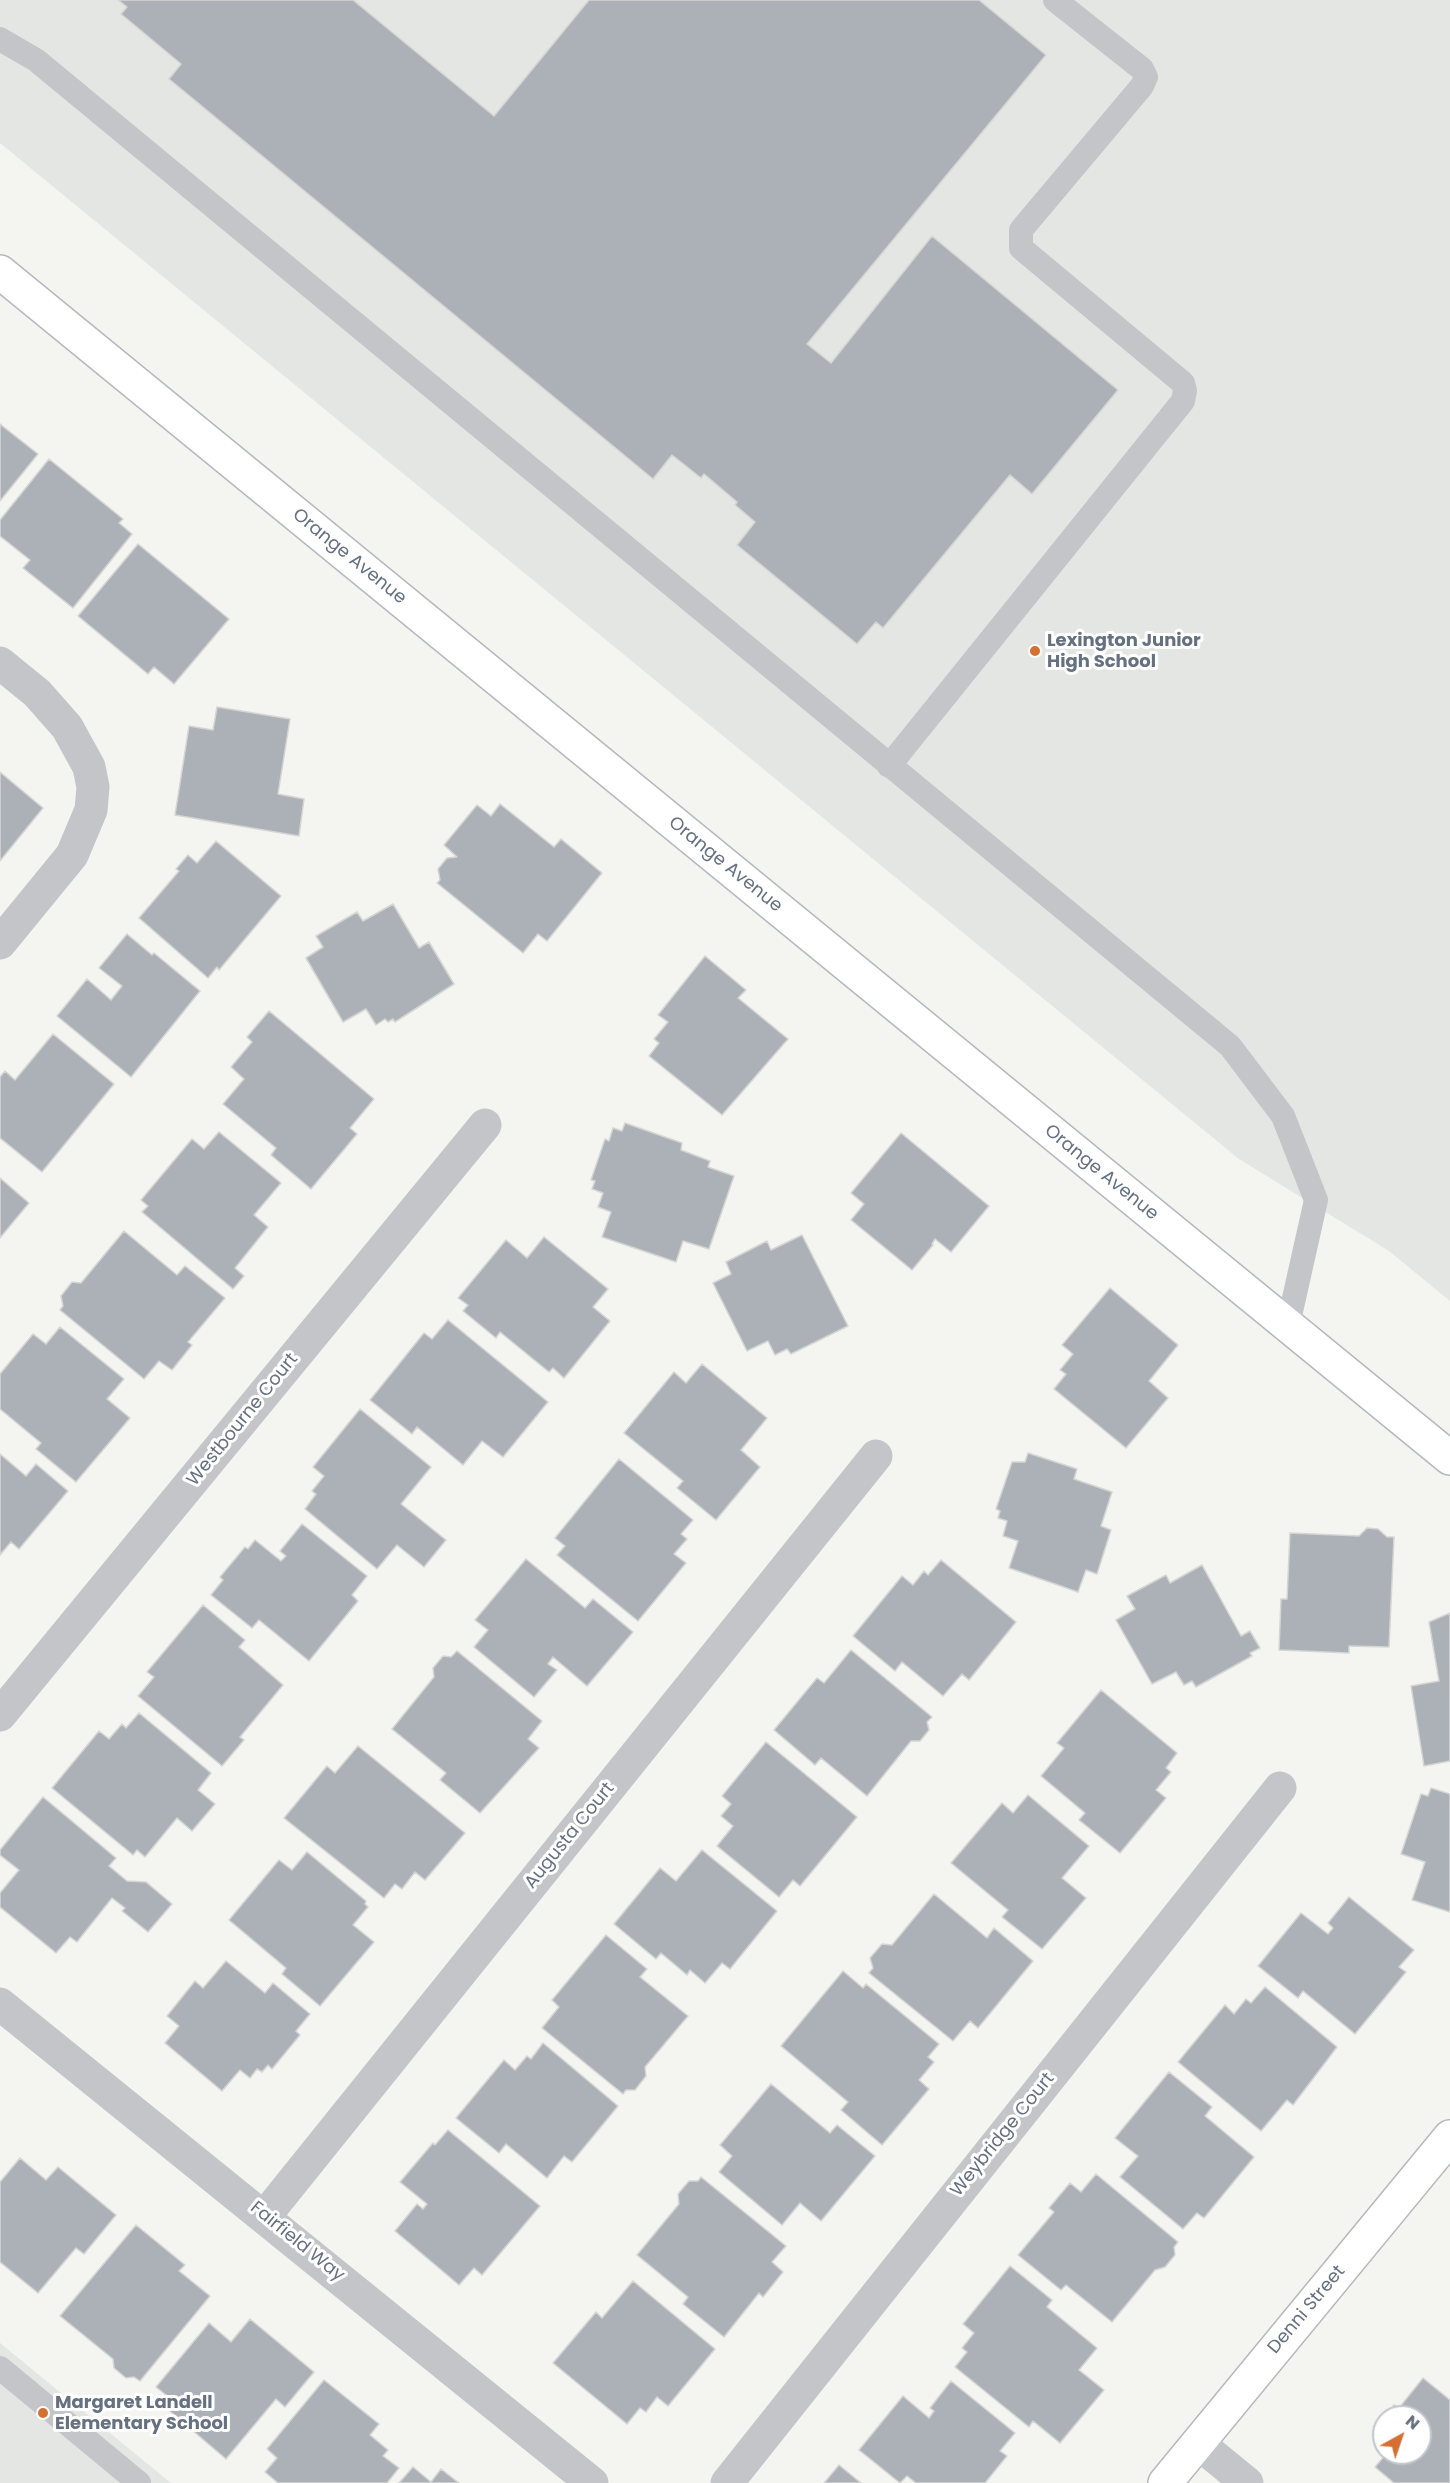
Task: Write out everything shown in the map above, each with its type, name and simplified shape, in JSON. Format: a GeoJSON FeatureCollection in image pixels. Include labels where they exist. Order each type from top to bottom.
{"type":"FeatureCollection","features":[{"type":"Feature","properties":{"kind":"main road","name":"Orange Avenue"},"geometry":{"type":"LineString","coordinates":[[0,272],[1450,1458]]}},
{"type":"Feature","properties":{"kind":"main road","name":"Denni Street"},"geometry":{"type":"LineString","coordinates":[[1165,2483],[1450,2137]]}},
{"type":"Feature","properties":{"kind":"street"},"geometry":{"type":"LineString","coordinates":[[0,663],[53,710],[80,747],[89,767],[93,787],[91,810],[72,855],[0,943]]}},
{"type":"Feature","properties":{"kind":"street","name":"Westbourne Court"},"geometry":{"type":"LineString","coordinates":[[0,1715],[485,1125]]}},
{"type":"Feature","properties":{"kind":"street","name":"Augusta Court"},"geometry":{"type":"LineString","coordinates":[[265,2216],[876,1456]]}},
{"type":"Feature","properties":{"kind":"street","name":"Weybridge Court"},"geometry":{"type":"LineString","coordinates":[[726,2483],[1280,1788]]}},
{"type":"Feature","properties":{"kind":"street","name":"Fairfield Way"},"geometry":{"type":"LineString","coordinates":[[0,2004],[265,2216],[592,2483]]}},
{"type":"Feature","properties":{"kind":"street"},"geometry":{"type":"LineString","coordinates":[[1198,2443],[1247,2483]]}},
{"type":"Feature","properties":{"kind":"lane"},"geometry":{"type":"LineString","coordinates":[[890,766],[1183,401],[1185,391],[1183,383],[1021,248],[1021,230],[1142,86],[1146,76],[1142,69],[1054,0]]}},
{"type":"Feature","properties":{"kind":"lane"},"geometry":{"type":"LineString","coordinates":[[0,39],[36,60],[1230,1046],[1283,1116],[1316,1200],[1288,1325]]}},
{"type":"Feature","properties":{"kind":"lane"},"geometry":{"type":"LineString","coordinates":[[0,2368],[139,2483]]}},
{"type":"Feature","properties":{"kind":"shaded area","name":"Lexington Junior High School"},"geometry":{"type":"Polygon","coordinates":[[[0,0],[1450,0],[1450,1301],[1389,1251],[1239,1159],[0,143],[0,0]]]}},
{"type":"Feature","properties":{"kind":"shaded area","name":"Margaret Landell Elementary School"},"geometry":{"type":"Polygon","coordinates":[[[0,2343],[171,2483],[0,2483],[0,2343]]]}},
{"type":"Feature","properties":{"kind":"building"},"geometry":{"type":"Polygon","coordinates":[[[118,0],[353,0],[494,116],[589,0],[979,0],[1046,55],[807,344],[831,363],[932,236],[1118,390],[1032,494],[1010,475],[883,628],[876,622],[857,644],[737,545],[755,522],[735,505],[737,502],[704,474],[701,478],[672,455],[653,479],[169,79],[181,64],[121,14],[127,7],[118,0]]]}},
{"type":"Feature","properties":{"kind":"building"},"geometry":{"type":"Polygon","coordinates":[[[0,424],[38,454],[0,501],[0,424]]]}},
{"type":"Feature","properties":{"kind":"building"},"geometry":{"type":"Polygon","coordinates":[[[49,459],[123,519],[119,523],[132,534],[73,608],[23,568],[30,560],[0,536],[0,520],[49,459]]]}},
{"type":"Feature","properties":{"kind":"building"},"geometry":{"type":"Polygon","coordinates":[[[138,544],[229,619],[174,684],[154,667],[148,674],[78,616],[138,544]]]}},
{"type":"Feature","properties":{"kind":"building"},"geometry":{"type":"Polygon","coordinates":[[[217,707],[290,719],[278,794],[304,799],[299,836],[175,815],[189,726],[213,730],[217,707]]]}},
{"type":"Feature","properties":{"kind":"building"},"geometry":{"type":"Polygon","coordinates":[[[0,772],[43,808],[0,861],[0,772]]]}},
{"type":"Feature","properties":{"kind":"building"},"geometry":{"type":"Polygon","coordinates":[[[500,804],[554,847],[561,839],[602,873],[547,941],[538,934],[523,953],[437,883],[440,880],[438,869],[447,858],[457,857],[444,845],[477,805],[491,816],[500,804]]]}},
{"type":"Feature","properties":{"kind":"building"},"geometry":{"type":"Polygon","coordinates":[[[216,841],[281,896],[219,970],[217,967],[208,978],[139,918],[179,871],[176,869],[188,855],[197,863],[216,841]]]}},
{"type":"Feature","properties":{"kind":"building"},"geometry":{"type":"Polygon","coordinates":[[[393,904],[419,948],[429,942],[454,984],[395,1022],[393,1019],[388,1022],[385,1019],[376,1025],[366,1009],[343,1022],[306,958],[323,947],[316,936],[357,912],[363,921],[393,904]]]}},
{"type":"Feature","properties":{"kind":"building"},"geometry":{"type":"Polygon","coordinates":[[[127,934],[200,991],[131,1077],[57,1016],[87,979],[111,1000],[122,986],[99,968],[127,934]]]}},
{"type":"Feature","properties":{"kind":"building"},"geometry":{"type":"Polygon","coordinates":[[[705,956],[746,990],[738,998],[788,1039],[722,1115],[649,1056],[659,1043],[654,1039],[668,1022],[658,1015],[705,956]]]}},
{"type":"Feature","properties":{"kind":"building"},"geometry":{"type":"Polygon","coordinates":[[[269,1011],[374,1099],[350,1128],[357,1134],[311,1189],[271,1155],[276,1148],[223,1104],[244,1079],[231,1067],[252,1042],[247,1037],[269,1011]]]}},
{"type":"Feature","properties":{"kind":"building"},"geometry":{"type":"Polygon","coordinates":[[[53,1034],[114,1084],[42,1172],[0,1138],[0,1077],[5,1071],[15,1080],[53,1034]]]}},
{"type":"Feature","properties":{"kind":"building"},"geometry":{"type":"Polygon","coordinates":[[[625,1123],[682,1143],[681,1150],[710,1161],[708,1167],[734,1176],[709,1249],[683,1241],[676,1262],[602,1237],[611,1212],[598,1207],[603,1193],[592,1189],[595,1181],[591,1180],[605,1139],[609,1141],[613,1128],[622,1131],[625,1123]]]}},
{"type":"Feature","properties":{"kind":"building"},"geometry":{"type":"Polygon","coordinates":[[[219,1132],[281,1183],[254,1215],[268,1227],[235,1268],[244,1276],[233,1289],[142,1212],[148,1206],[141,1200],[192,1139],[204,1149],[219,1132]]]}},
{"type":"Feature","properties":{"kind":"building"},"geometry":{"type":"Polygon","coordinates":[[[901,1133],[989,1206],[951,1252],[935,1239],[933,1245],[912,1270],[851,1220],[864,1204],[851,1193],[901,1133]]]}},
{"type":"Feature","properties":{"kind":"building"},"geometry":{"type":"Polygon","coordinates":[[[0,1178],[29,1203],[0,1238],[0,1178]]]}},
{"type":"Feature","properties":{"kind":"building"},"geometry":{"type":"Polygon","coordinates":[[[124,1231],[177,1275],[185,1266],[225,1298],[188,1342],[192,1345],[172,1370],[159,1361],[144,1379],[60,1310],[63,1306],[61,1296],[72,1282],[81,1283],[124,1231]]]}},
{"type":"Feature","properties":{"kind":"building"},"geometry":{"type":"Polygon","coordinates":[[[802,1235],[848,1326],[791,1354],[787,1349],[775,1355],[768,1341],[747,1351],[713,1283],[731,1274],[726,1262],[767,1241],[771,1250],[802,1235]]]}},
{"type":"Feature","properties":{"kind":"building"},"geometry":{"type":"Polygon","coordinates":[[[544,1237],[608,1289],[593,1307],[610,1321],[564,1378],[553,1368],[549,1372],[500,1332],[496,1338],[463,1311],[468,1305],[458,1298],[506,1240],[527,1258],[544,1237]]]}},
{"type":"Feature","properties":{"kind":"building"},"geometry":{"type":"Polygon","coordinates":[[[1110,1288],[1178,1345],[1149,1381],[1168,1398],[1126,1448],[1054,1389],[1066,1374],[1060,1370],[1073,1354],[1062,1345],[1110,1288]]]}},
{"type":"Feature","properties":{"kind":"building"},"geometry":{"type":"Polygon","coordinates":[[[448,1320],[548,1402],[503,1457],[482,1441],[463,1465],[417,1427],[412,1434],[370,1400],[424,1333],[432,1339],[448,1320]]]}},
{"type":"Feature","properties":{"kind":"building"},"geometry":{"type":"Polygon","coordinates":[[[60,1327],[124,1379],[107,1399],[130,1418],[76,1482],[36,1449],[41,1443],[0,1409],[0,1374],[33,1334],[46,1344],[60,1327]]]}},
{"type":"Feature","properties":{"kind":"building"},"geometry":{"type":"Polygon","coordinates":[[[702,1364],[767,1418],[741,1450],[760,1467],[716,1520],[677,1488],[683,1481],[624,1433],[674,1372],[686,1383],[702,1364]]]}},
{"type":"Feature","properties":{"kind":"building"},"geometry":{"type":"Polygon","coordinates":[[[360,1409],[431,1467],[401,1504],[446,1540],[424,1567],[397,1545],[377,1569],[305,1509],[316,1494],[312,1491],[324,1476],[313,1467],[360,1409]]]}},
{"type":"Feature","properties":{"kind":"building"},"geometry":{"type":"Polygon","coordinates":[[[1028,1453],[1077,1469],[1074,1479],[1112,1492],[1101,1526],[1111,1530],[1097,1574],[1086,1570],[1078,1592],[1009,1568],[1018,1541],[1003,1536],[1007,1521],[998,1518],[1000,1511],[996,1509],[1012,1462],[1025,1462],[1028,1453]]]}},
{"type":"Feature","properties":{"kind":"building"},"geometry":{"type":"Polygon","coordinates":[[[0,1454],[26,1476],[36,1464],[68,1491],[19,1549],[11,1542],[0,1555],[0,1454]]]}},
{"type":"Feature","properties":{"kind":"building"},"geometry":{"type":"Polygon","coordinates":[[[619,1459],[693,1520],[681,1534],[687,1539],[674,1554],[686,1563],[638,1621],[557,1555],[565,1546],[555,1538],[619,1459]]]}},
{"type":"Feature","properties":{"kind":"building"},"geometry":{"type":"Polygon","coordinates":[[[302,1524],[367,1576],[352,1595],[358,1601],[309,1661],[259,1620],[252,1628],[211,1595],[223,1580],[220,1577],[245,1547],[248,1549],[255,1540],[281,1561],[286,1556],[280,1551],[302,1524]]]}},
{"type":"Feature","properties":{"kind":"building"},"geometry":{"type":"Polygon","coordinates":[[[1367,1528],[1378,1529],[1387,1537],[1394,1537],[1389,1647],[1349,1646],[1349,1653],[1279,1650],[1281,1599],[1287,1599],[1290,1533],[1359,1536],[1367,1528]]]}},
{"type":"Feature","properties":{"kind":"building"},"geometry":{"type":"Polygon","coordinates":[[[526,1559],[585,1608],[593,1599],[633,1632],[587,1686],[553,1657],[548,1664],[557,1670],[534,1697],[474,1647],[488,1630],[475,1620],[526,1559]]]}},
{"type":"Feature","properties":{"kind":"building"},"geometry":{"type":"Polygon","coordinates":[[[941,1560],[1016,1622],[969,1680],[962,1674],[943,1696],[902,1662],[895,1671],[853,1636],[902,1576],[913,1585],[924,1571],[928,1575],[941,1560]]]}},
{"type":"Feature","properties":{"kind":"building"},"geometry":{"type":"Polygon","coordinates":[[[1202,1565],[1241,1636],[1250,1631],[1260,1648],[1250,1653],[1252,1656],[1196,1687],[1192,1681],[1184,1685],[1176,1672],[1152,1684],[1116,1620],[1135,1609],[1127,1596],[1166,1575],[1170,1583],[1202,1565]]]}},
{"type":"Feature","properties":{"kind":"building"},"geometry":{"type":"Polygon","coordinates":[[[203,1605],[245,1640],[239,1647],[283,1685],[240,1737],[244,1740],[222,1766],[138,1696],[154,1677],[147,1672],[203,1605]]]}},
{"type":"Feature","properties":{"kind":"building"},"geometry":{"type":"Polygon","coordinates":[[[1450,1613],[1450,1761],[1424,1766],[1411,1686],[1439,1681],[1429,1622],[1450,1613]]]}},
{"type":"Feature","properties":{"kind":"building"},"geometry":{"type":"Polygon","coordinates":[[[851,1650],[932,1717],[927,1722],[929,1730],[920,1741],[911,1741],[867,1796],[821,1758],[815,1765],[774,1730],[817,1678],[824,1683],[851,1650]]]}},
{"type":"Feature","properties":{"kind":"building"},"geometry":{"type":"Polygon","coordinates":[[[457,1651],[542,1721],[528,1739],[539,1748],[480,1813],[440,1780],[446,1773],[392,1729],[434,1677],[433,1668],[443,1656],[451,1657],[457,1651]]]}},
{"type":"Feature","properties":{"kind":"building"},"geometry":{"type":"Polygon","coordinates":[[[1101,1690],[1177,1753],[1166,1768],[1171,1772],[1156,1790],[1166,1798],[1120,1853],[1079,1820],[1085,1813],[1041,1776],[1064,1748],[1057,1743],[1101,1690]]]}},
{"type":"Feature","properties":{"kind":"building"},"geometry":{"type":"Polygon","coordinates":[[[139,1713],[211,1773],[198,1790],[215,1804],[192,1831],[177,1818],[145,1857],[137,1850],[133,1855],[52,1788],[99,1731],[109,1739],[122,1724],[126,1728],[139,1713]]]}},
{"type":"Feature","properties":{"kind":"building"},"geometry":{"type":"Polygon","coordinates":[[[766,1742],[857,1817],[800,1886],[793,1880],[779,1897],[717,1846],[733,1826],[721,1816],[731,1804],[722,1796],[766,1742]]]}},
{"type":"Feature","properties":{"kind":"building"},"geometry":{"type":"Polygon","coordinates":[[[358,1746],[465,1833],[425,1880],[415,1872],[402,1889],[395,1884],[384,1898],[284,1818],[327,1766],[335,1773],[358,1746]]]}},
{"type":"Feature","properties":{"kind":"building"},"geometry":{"type":"Polygon","coordinates":[[[1431,1788],[1450,1794],[1450,1912],[1412,1900],[1425,1862],[1401,1854],[1421,1794],[1428,1796],[1431,1788]]]}},
{"type":"Feature","properties":{"kind":"building"},"geometry":{"type":"Polygon","coordinates":[[[1028,1795],[1089,1846],[1062,1878],[1086,1898],[1042,1949],[1002,1917],[1008,1910],[951,1863],[1002,1803],[1013,1813],[1028,1795]]]}},
{"type":"Feature","properties":{"kind":"building"},"geometry":{"type":"Polygon","coordinates":[[[43,1797],[116,1858],[109,1866],[127,1881],[146,1882],[172,1904],[148,1932],[122,1911],[125,1908],[112,1898],[77,1942],[70,1937],[56,1953],[0,1907],[0,1893],[19,1870],[0,1855],[0,1850],[43,1797]]]}},
{"type":"Feature","properties":{"kind":"building"},"geometry":{"type":"Polygon","coordinates":[[[702,1850],[777,1911],[730,1969],[722,1963],[705,1983],[690,1970],[687,1975],[661,1953],[656,1959],[614,1924],[660,1868],[676,1881],[702,1850]]]}},
{"type":"Feature","properties":{"kind":"building"},"geometry":{"type":"Polygon","coordinates":[[[307,1852],[366,1901],[365,1904],[368,1907],[353,1925],[374,1942],[320,2006],[282,1974],[286,1968],[229,1920],[279,1860],[292,1870],[307,1852]]]}},
{"type":"Feature","properties":{"kind":"building"},"geometry":{"type":"Polygon","coordinates":[[[934,1894],[987,1938],[994,1928],[1033,1961],[978,2028],[970,2021],[953,2041],[869,1973],[873,1968],[870,1958],[882,1944],[892,1945],[934,1894]]]}},
{"type":"Feature","properties":{"kind":"building"},"geometry":{"type":"Polygon","coordinates":[[[1349,1897],[1414,1950],[1399,1967],[1406,1972],[1355,2034],[1303,1991],[1298,1998],[1258,1966],[1301,1913],[1328,1934],[1333,1928],[1328,1923],[1349,1897]]]}},
{"type":"Feature","properties":{"kind":"building"},"geometry":{"type":"Polygon","coordinates":[[[606,1935],[647,1969],[640,1977],[688,2016],[645,2067],[646,2076],[635,2090],[626,2090],[623,2094],[542,2028],[559,2007],[552,2000],[606,1935]]]}},
{"type":"Feature","properties":{"kind":"building"},"geometry":{"type":"Polygon","coordinates":[[[226,1961],[265,1993],[273,1983],[310,2014],[296,2031],[300,2035],[272,2069],[268,2065],[262,2072],[257,2069],[250,2078],[240,2070],[222,2091],[165,2043],[179,2026],[167,2016],[195,1981],[203,1988],[226,1961]]]}},
{"type":"Feature","properties":{"kind":"building"},"geometry":{"type":"Polygon","coordinates":[[[843,1971],[863,1988],[866,1984],[939,2044],[928,2057],[934,2062],[919,2080],[929,2089],[882,2145],[841,2110],[848,2102],[781,2046],[843,1971]]]}},
{"type":"Feature","properties":{"kind":"building"},"geometry":{"type":"Polygon","coordinates":[[[1265,1987],[1337,2047],[1293,2105],[1287,2100],[1261,2131],[1178,2062],[1225,2005],[1234,2014],[1246,1999],[1251,2003],[1265,1987]]]}},
{"type":"Feature","properties":{"kind":"building"},"geometry":{"type":"Polygon","coordinates":[[[543,2043],[618,2106],[572,2162],[564,2156],[547,2178],[506,2144],[499,2153],[456,2118],[504,2060],[515,2070],[527,2056],[531,2059],[543,2043]]]}},
{"type":"Feature","properties":{"kind":"building"},"geometry":{"type":"Polygon","coordinates":[[[1169,2072],[1212,2107],[1205,2116],[1254,2157],[1204,2218],[1197,2213],[1183,2229],[1120,2177],[1138,2156],[1115,2138],[1169,2072]]]}},
{"type":"Feature","properties":{"kind":"building"},"geometry":{"type":"Polygon","coordinates":[[[771,2084],[830,2133],[837,2125],[875,2156],[821,2221],[800,2203],[782,2225],[719,2172],[732,2156],[720,2145],[771,2084]]]}},
{"type":"Feature","properties":{"kind":"building"},"geometry":{"type":"Polygon","coordinates":[[[448,2130],[540,2206],[482,2275],[474,2268],[459,2285],[395,2231],[417,2204],[423,2209],[427,2204],[400,2182],[433,2143],[435,2145],[448,2130]]]}},
{"type":"Feature","properties":{"kind":"building"},"geometry":{"type":"Polygon","coordinates":[[[20,2158],[46,2180],[58,2167],[116,2215],[84,2254],[76,2248],[38,2293],[0,2262],[0,2182],[20,2158]]]}},
{"type":"Feature","properties":{"kind":"building"},"geometry":{"type":"Polygon","coordinates":[[[1096,2174],[1178,2242],[1174,2247],[1175,2255],[1165,2267],[1155,2270],[1112,2322],[1066,2285],[1061,2290],[1018,2255],[1054,2212],[1049,2208],[1070,2183],[1081,2192],[1096,2174]]]}},
{"type":"Feature","properties":{"kind":"building"},"geometry":{"type":"Polygon","coordinates":[[[701,2177],[786,2246],[772,2262],[783,2272],[763,2297],[759,2293],[724,2337],[683,2304],[688,2297],[637,2255],[679,2204],[678,2194],[689,2181],[698,2181],[701,2177]]]}},
{"type":"Feature","properties":{"kind":"building"},"geometry":{"type":"Polygon","coordinates":[[[136,2225],[185,2265],[179,2271],[210,2296],[140,2381],[134,2377],[126,2378],[114,2368],[113,2359],[60,2316],[136,2225]]]}},
{"type":"Feature","properties":{"kind":"building"},"geometry":{"type":"Polygon","coordinates":[[[1010,2266],[1052,2300],[1047,2307],[1097,2348],[1079,2370],[1104,2390],[1060,2443],[1033,2421],[1029,2427],[955,2367],[967,2352],[962,2348],[974,2333],[963,2324],[1010,2266]]]}},
{"type":"Feature","properties":{"kind":"building"},"geometry":{"type":"Polygon","coordinates":[[[633,2281],[715,2349],[668,2406],[657,2397],[646,2412],[640,2408],[627,2424],[553,2363],[596,2312],[602,2318],[633,2281]]]}},
{"type":"Feature","properties":{"kind":"building"},"geometry":{"type":"Polygon","coordinates":[[[250,2319],[314,2372],[285,2407],[276,2399],[226,2459],[165,2407],[171,2399],[156,2387],[209,2323],[231,2342],[250,2319]]]}},
{"type":"Feature","properties":{"kind":"building"},"geometry":{"type":"Polygon","coordinates":[[[1423,2378],[1450,2400],[1450,2483],[1394,2483],[1375,2467],[1377,2465],[1432,2465],[1432,2405],[1401,2405],[1423,2378]]]}},
{"type":"Feature","properties":{"kind":"building"},"geometry":{"type":"Polygon","coordinates":[[[324,2380],[379,2424],[370,2435],[388,2450],[383,2456],[399,2468],[387,2483],[278,2483],[265,2472],[277,2458],[267,2449],[324,2380]]]}},
{"type":"Feature","properties":{"kind":"building"},"geometry":{"type":"Polygon","coordinates":[[[951,2381],[1015,2433],[1000,2451],[1007,2456],[985,2483],[916,2483],[907,2476],[900,2483],[859,2450],[903,2396],[929,2418],[934,2411],[930,2408],[951,2381]]]}},
{"type":"Feature","properties":{"kind":"building"},"geometry":{"type":"Polygon","coordinates":[[[839,2465],[861,2483],[824,2483],[839,2465]]]}},
{"type":"Feature","properties":{"kind":"building"},"geometry":{"type":"Polygon","coordinates":[[[413,2467],[431,2482],[441,2469],[459,2483],[399,2483],[413,2467]]]}},
{"type":"Feature","properties":{"kind":"place","name":"Lexington Junior High School"},"geometry":{"type":"Point","coordinates":[1035,651]}},
{"type":"Feature","properties":{"kind":"place","name":"Margaret Landell Elementary School"},"geometry":{"type":"Point","coordinates":[43,2413]}}]}
